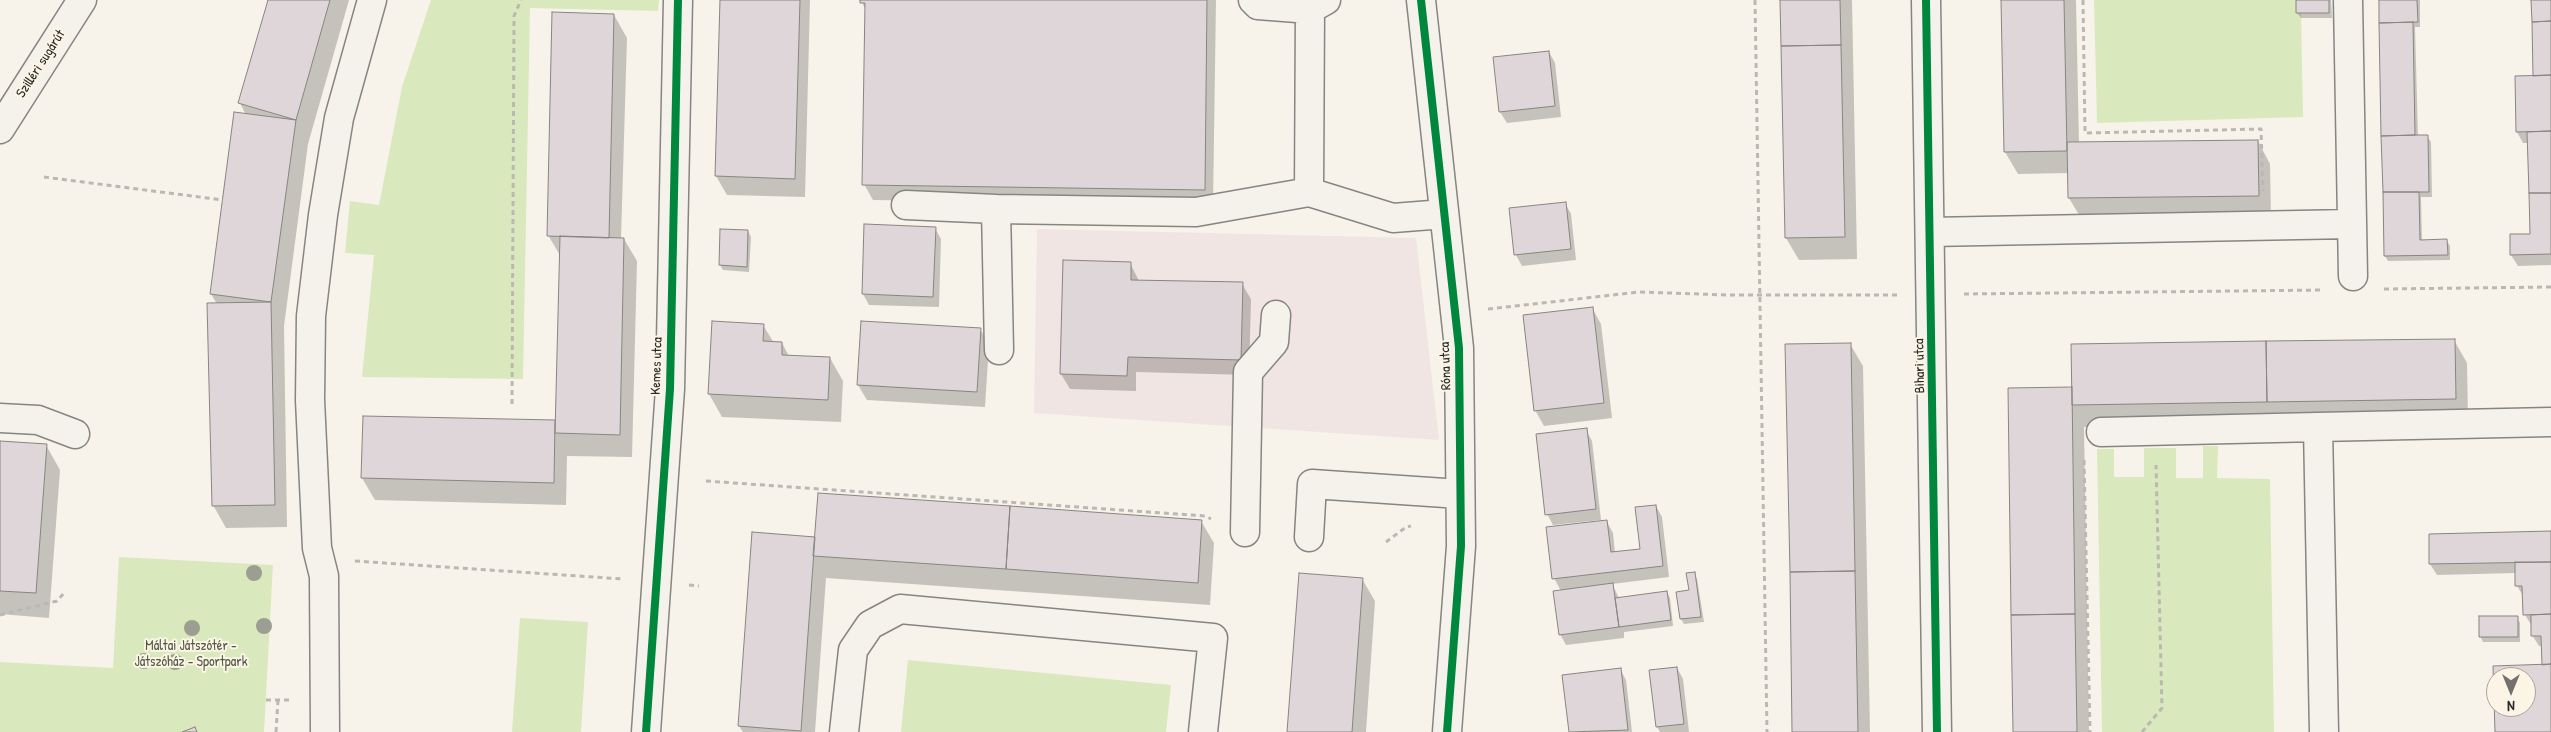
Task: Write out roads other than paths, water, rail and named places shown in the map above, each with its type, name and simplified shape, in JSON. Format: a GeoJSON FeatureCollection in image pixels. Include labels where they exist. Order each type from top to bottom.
{"type":"FeatureCollection","features":[{"type":"Feature","properties":{"kind":"street","name":"Szilléri sugárút"},"geometry":{"type":"LineString","coordinates":[[0,129],[82,0]]}},
{"type":"Feature","properties":{"kind":"street"},"geometry":{"type":"LineString","coordinates":[[325,732],[324,576],[318,553],[310,400],[311,316],[322,215],[339,118],[372,0]]}},
{"type":"Feature","properties":{"kind":"street","name":"Kemes utca"},"geometry":{"type":"LineString","coordinates":[[646,732],[670,389],[678,0]]}},
{"type":"Feature","properties":{"kind":"street"},"geometry":{"type":"LineString","coordinates":[[1253,0],[1258,4],[1318,4],[1309,192]]}},
{"type":"Feature","properties":{"kind":"street","name":"Róna utca"},"geometry":{"type":"LineString","coordinates":[[1421,0],[1459,348],[1461,546],[1447,732]]}},
{"type":"Feature","properties":{"kind":"street","name":"Bihari utca"},"geometry":{"type":"LineString","coordinates":[[1926,0],[1937,732]]}},
{"type":"Feature","properties":{"kind":"street"},"geometry":{"type":"LineString","coordinates":[[2343,283],[2351,224],[2348,0]]}},
{"type":"Feature","properties":{"kind":"street"},"geometry":{"type":"LineString","coordinates":[[906,205],[996,209],[1196,212],[1309,192],[1394,218],[1444,214]]}},
{"type":"Feature","properties":{"kind":"street"},"geometry":{"type":"LineString","coordinates":[[996,209],[999,350]]}},
{"type":"Feature","properties":{"kind":"street"},"geometry":{"type":"LineString","coordinates":[[1930,232],[2351,224]]}},
{"type":"Feature","properties":{"kind":"street"},"geometry":{"type":"LineString","coordinates":[[1245,532],[1248,372],[1274,342],[1276,315]]}},
{"type":"Feature","properties":{"kind":"street"},"geometry":{"type":"LineString","coordinates":[[0,418],[38,420],[75,434]]}},
{"type":"Feature","properties":{"kind":"street"},"geometry":{"type":"LineString","coordinates":[[2100,432],[2551,422]]}},
{"type":"Feature","properties":{"kind":"street"},"geometry":{"type":"LineString","coordinates":[[2318,427],[2324,732]]}},
{"type":"Feature","properties":{"kind":"street"},"geometry":{"type":"LineString","coordinates":[[1309,537],[1312,484],[1460,494]]}},
{"type":"Feature","properties":{"kind":"street"},"geometry":{"type":"LineString","coordinates":[[844,732],[853,650],[870,625],[900,609],[1213,638],[1203,732]]}},
{"type":"Feature","properties":{"kind":"park label","name":"Máltai Játszótér - Játszóház - Sportpark"},"geometry":{"type":"Point","coordinates":[191,654]}}]}
